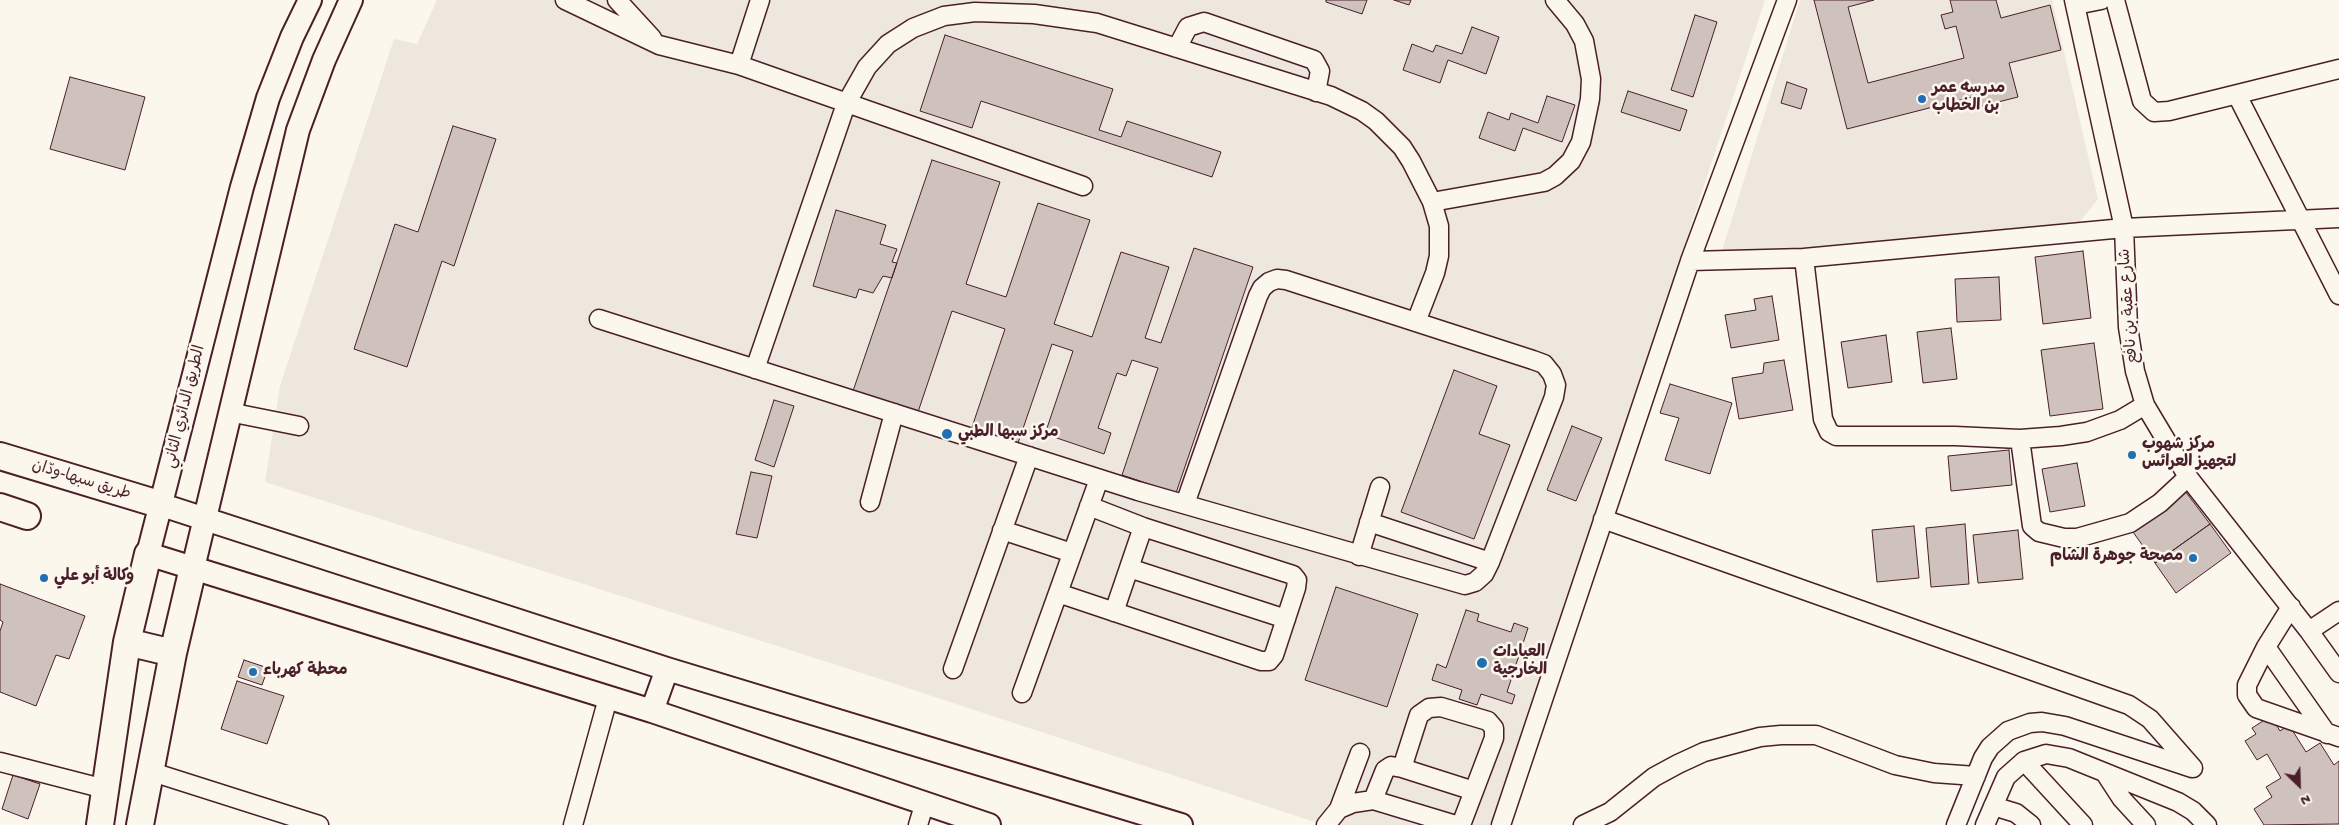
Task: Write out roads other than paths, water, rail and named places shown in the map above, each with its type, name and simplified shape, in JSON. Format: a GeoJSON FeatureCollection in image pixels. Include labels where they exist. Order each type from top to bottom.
{"type":"FeatureCollection","features":[{"type":"Feature","properties":{"kind":"highway","name":"طريق سبها-ودّان"},"geometry":{"type":"LineString","coordinates":[[0,456],[162,505]]}},
{"type":"Feature","properties":{"kind":"highway"},"geometry":{"type":"LineString","coordinates":[[0,507],[27,516]]}},
{"type":"Feature","properties":{"kind":"highway","name":"الطريق الدائري الثاني"},"geometry":{"type":"LineString","coordinates":[[100,825],[127,642],[148,554]]}},
{"type":"Feature","properties":{"kind":"highway"},"geometry":{"type":"LineString","coordinates":[[140,825],[149,771],[192,568]]}},
{"type":"Feature","properties":{"kind":"highway"},"geometry":{"type":"LineString","coordinates":[[127,642],[173,653]]}},
{"type":"Feature","properties":{"kind":"main road","name":"الطريق الدائري الثاني"},"geometry":{"type":"LineString","coordinates":[[148,554],[247,169],[268,98],[292,37],[310,0]]}},
{"type":"Feature","properties":{"kind":"main road"},"geometry":{"type":"LineString","coordinates":[[192,568],[298,130],[324,60],[351,0]]}},
{"type":"Feature","properties":{"kind":"main road"},"geometry":{"type":"LineString","coordinates":[[162,505],[205,517],[667,669],[1181,825]]}},
{"type":"Feature","properties":{"kind":"main road"},"geometry":{"type":"LineString","coordinates":[[148,554],[608,698],[652,710],[989,825]]}},
{"type":"Feature","properties":{"kind":"main road"},"geometry":{"type":"LineString","coordinates":[[652,710],[667,669]]}},
{"type":"Feature","properties":{"kind":"street"},"geometry":{"type":"LineString","coordinates":[[565,0],[659,45],[739,65],[1083,186]]}},
{"type":"Feature","properties":{"kind":"street"},"geometry":{"type":"LineString","coordinates":[[617,0],[659,45]]}},
{"type":"Feature","properties":{"kind":"street"},"geometry":{"type":"LineString","coordinates":[[739,65],[760,0]]}},
{"type":"Feature","properties":{"kind":"street"},"geometry":{"type":"LineString","coordinates":[[1432,202],[1544,182],[1555,176],[1571,161],[1581,142],[1592,79],[1584,41],[1575,24],[1555,0]]}},
{"type":"Feature","properties":{"kind":"street"},"geometry":{"type":"LineString","coordinates":[[1501,825],[1690,261],[1787,0]]}},
{"type":"Feature","properties":{"kind":"street"},"geometry":{"type":"LineString","coordinates":[[2075,2],[2102,0]]}},
{"type":"Feature","properties":{"kind":"street"},"geometry":{"type":"LineString","coordinates":[[2115,0],[2142,101],[2147,108],[2161,113],[2339,69]]}},
{"type":"Feature","properties":{"kind":"street","name":"شارع عقبة بن نافع"},"geometry":{"type":"LineString","coordinates":[[2075,2],[2124,228],[2128,327],[2135,371],[2145,405],[2188,477],[2309,631],[2333,653],[2339,673]]}},
{"type":"Feature","properties":{"kind":"street"},"geometry":{"type":"LineString","coordinates":[[755,369],[846,104],[867,67],[888,44],[907,31],[928,21],[959,13],[1005,12],[1066,17],[1097,23],[1316,92],[1362,111],[1390,133],[1411,161],[1432,202],[1439,226],[1439,256],[1416,322]]}},
{"type":"Feature","properties":{"kind":"street"},"geometry":{"type":"LineString","coordinates":[[1177,48],[1188,27],[1204,22],[1314,60],[1320,71],[1316,92]]}},
{"type":"Feature","properties":{"kind":"street"},"geometry":{"type":"LineString","coordinates":[[2237,95],[2339,295]]}},
{"type":"Feature","properties":{"kind":"street"},"geometry":{"type":"LineString","coordinates":[[1690,261],[1804,258],[2124,228],[2339,218]]}},
{"type":"Feature","properties":{"kind":"street"},"geometry":{"type":"LineString","coordinates":[[1804,258],[1823,420],[1829,432],[1844,437],[1955,436],[2020,439],[2087,432],[2120,420],[2145,405]]}},
{"type":"Feature","properties":{"kind":"street"},"geometry":{"type":"LineString","coordinates":[[599,319],[1099,479],[1359,556],[1464,585],[1480,578],[1490,562],[1554,397],[1556,385],[1552,374],[1544,364],[1286,280],[1277,279],[1268,282],[1258,296],[1185,504]]}},
{"type":"Feature","properties":{"kind":"street"},"geometry":{"type":"LineString","coordinates":[[229,412],[299,426]]}},
{"type":"Feature","properties":{"kind":"street"},"geometry":{"type":"LineString","coordinates":[[870,502],[894,413]]}},
{"type":"Feature","properties":{"kind":"street"},"geometry":{"type":"LineString","coordinates":[[2020,439],[2032,526],[2039,532],[2064,538],[2077,538],[2130,523],[2160,503],[2188,477]]}},
{"type":"Feature","properties":{"kind":"street"},"geometry":{"type":"LineString","coordinates":[[953,669],[1029,456]]}},
{"type":"Feature","properties":{"kind":"street"},"geometry":{"type":"LineString","coordinates":[[1022,693],[1099,479]]}},
{"type":"Feature","properties":{"kind":"street"},"geometry":{"type":"LineString","coordinates":[[1359,556],[1380,487]]}},
{"type":"Feature","properties":{"kind":"street"},"geometry":{"type":"LineString","coordinates":[[1058,593],[1265,662],[1272,659],[1297,584],[1292,575],[1143,527],[1089,506]]}},
{"type":"Feature","properties":{"kind":"street"},"geometry":{"type":"LineString","coordinates":[[1603,519],[2123,702],[2150,719],[2193,768],[2065,726],[2042,722],[2018,726],[1998,739],[1983,758],[1956,825]]}},
{"type":"Feature","properties":{"kind":"street"},"geometry":{"type":"LineString","coordinates":[[1370,522],[1490,562]]}},
{"type":"Feature","properties":{"kind":"street"},"geometry":{"type":"LineString","coordinates":[[1114,612],[1143,527]]}},
{"type":"Feature","properties":{"kind":"street"},"geometry":{"type":"LineString","coordinates":[[1002,530],[1072,553]]}},
{"type":"Feature","properties":{"kind":"street"},"geometry":{"type":"LineString","coordinates":[[1129,568],[1286,619]]}},
{"type":"Feature","properties":{"kind":"street"},"geometry":{"type":"LineString","coordinates":[[2290,607],[2247,685],[2247,695],[2250,702],[2256,708],[2333,736]]}},
{"type":"Feature","properties":{"kind":"street"},"geometry":{"type":"LineString","coordinates":[[2309,631],[2339,611]]}},
{"type":"Feature","properties":{"kind":"street"},"geometry":{"type":"LineString","coordinates":[[2266,648],[2333,736]]}},
{"type":"Feature","properties":{"kind":"street"},"geometry":{"type":"LineString","coordinates":[[574,825],[608,698]]}},
{"type":"Feature","properties":{"kind":"street"},"geometry":{"type":"LineString","coordinates":[[1402,768],[1416,720],[1429,708],[1441,707],[1488,722],[1494,728],[1495,733],[1460,825]]}},
{"type":"Feature","properties":{"kind":"street"},"geometry":{"type":"LineString","coordinates":[[1583,825],[1610,812],[1654,777],[1678,764],[1704,752],[1760,737],[1816,735],[1894,765],[1934,773],[1976,776]]}},
{"type":"Feature","properties":{"kind":"street"},"geometry":{"type":"LineString","coordinates":[[1326,825],[1339,809],[1360,753]]}},
{"type":"Feature","properties":{"kind":"street"},"geometry":{"type":"LineString","coordinates":[[1985,825],[2006,777],[2024,761],[2046,754],[2058,755],[2186,806],[2207,825]]}},
{"type":"Feature","properties":{"kind":"street"},"geometry":{"type":"LineString","coordinates":[[2024,761],[2083,825]]}},
{"type":"Feature","properties":{"kind":"street"},"geometry":{"type":"LineString","coordinates":[[0,762],[105,789]]}},
{"type":"Feature","properties":{"kind":"street"},"geometry":{"type":"LineString","coordinates":[[1373,800],[1385,770],[1392,766],[1474,791]]}},
{"type":"Feature","properties":{"kind":"street"},"geometry":{"type":"LineString","coordinates":[[149,771],[319,825]]}},
{"type":"Feature","properties":{"kind":"street"},"geometry":{"type":"LineString","coordinates":[[2106,773],[2116,792],[2146,825]]}},
{"type":"Feature","properties":{"kind":"street"},"geometry":{"type":"LineString","coordinates":[[1339,809],[1353,803],[1373,800],[1456,825]]}},
{"type":"Feature","properties":{"kind":"street"},"geometry":{"type":"LineString","coordinates":[[918,825],[925,802]]}},
{"type":"Feature","properties":{"kind":"street"},"geometry":{"type":"LineString","coordinates":[[1993,806],[2016,813],[2031,825]]}},
{"type":"Feature","properties":{"kind":"place","name":"مدرسه عمر بن الخطاب"},"geometry":{"type":"Point","coordinates":[1922,99]}},
{"type":"Feature","properties":{"kind":"place","name":"مركز سبها الطبي"},"geometry":{"type":"Point","coordinates":[947,434]}},
{"type":"Feature","properties":{"kind":"place","name":"مركز شهوب لتجهيز العرائس"},"geometry":{"type":"Point","coordinates":[2132,455]}},
{"type":"Feature","properties":{"kind":"place","name":"مصحة جوهرة الشام"},"geometry":{"type":"Point","coordinates":[2193,558]}},
{"type":"Feature","properties":{"kind":"place","name":"وكالة أبو علي"},"geometry":{"type":"Point","coordinates":[44,578]}},
{"type":"Feature","properties":{"kind":"place","name":"العيادات الخارجية"},"geometry":{"type":"Point","coordinates":[1482,663]}},
{"type":"Feature","properties":{"kind":"place","name":"محطة كهرباء"},"geometry":{"type":"Point","coordinates":[253,672]}}]}
